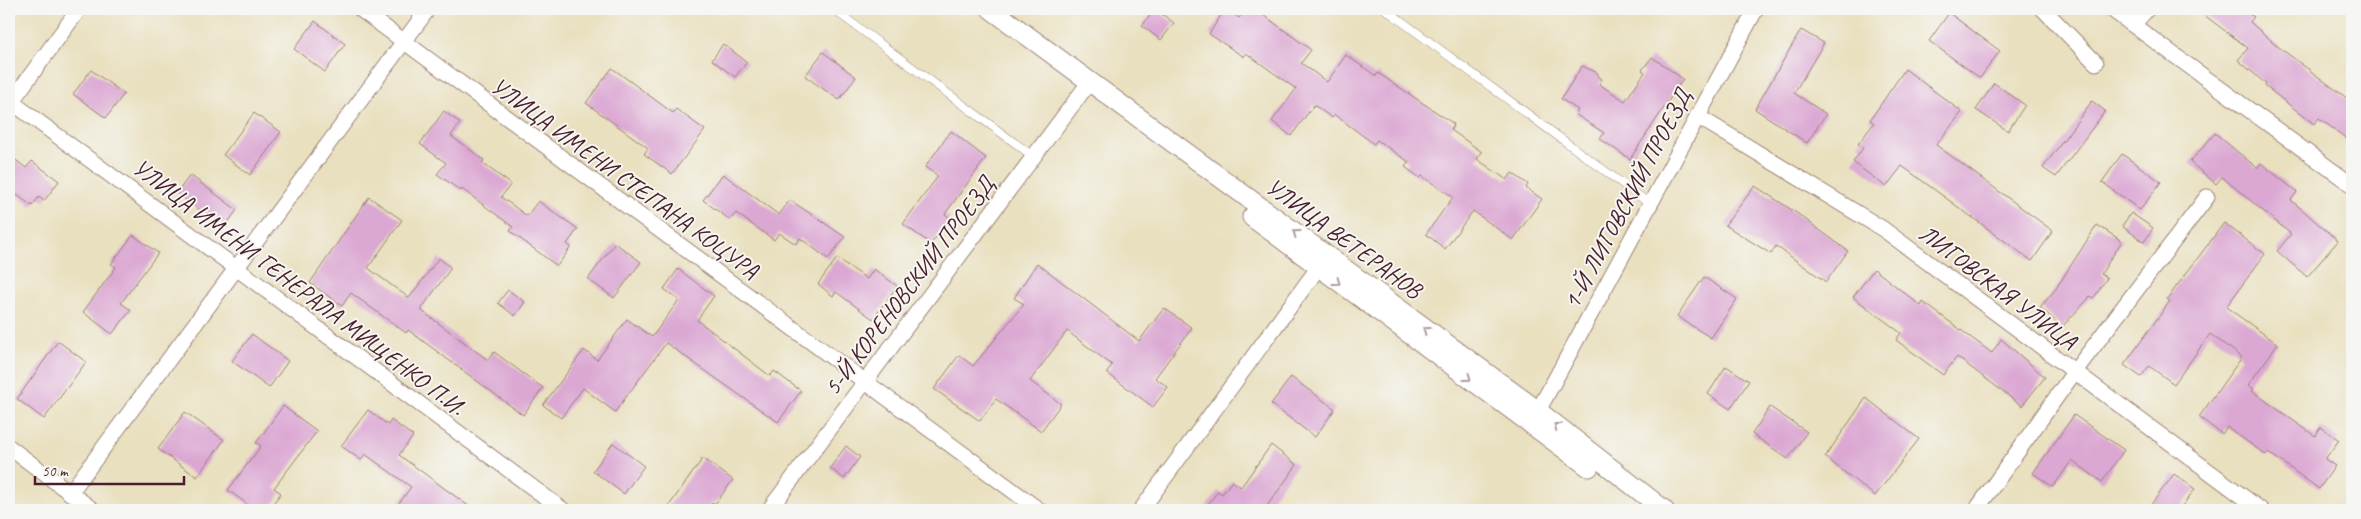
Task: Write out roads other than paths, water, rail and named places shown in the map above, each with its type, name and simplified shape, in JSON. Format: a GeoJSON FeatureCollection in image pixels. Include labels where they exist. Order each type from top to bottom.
{"type":"FeatureCollection","features":[{"type":"Feature","properties":{"kind":"street"},"geometry":{"type":"LineString","coordinates":[[10,102],[79,9]]}},
{"type":"Feature","properties":{"kind":"street","name":"УЛИЦА ИМЕНИ СТЕПАНА КОЦУРА"},"geometry":{"type":"LineString","coordinates":[[360,9],[1039,510]]}},
{"type":"Feature","properties":{"kind":"street"},"geometry":{"type":"LineString","coordinates":[[70,493],[428,9]]}},
{"type":"Feature","properties":{"kind":"street","name":"УЛИЦА ВЕТЕРАНОВ"},"geometry":{"type":"LineString","coordinates":[[978,9],[1318,268],[1647,510]]}},
{"type":"Feature","properties":{"kind":"street","name":"УЛИЦА ВЕТЕРАНОВ"},"geometry":{"type":"LineString","coordinates":[[991,9],[1538,411],[1664,510]]}},
{"type":"Feature","properties":{"kind":"street","name":"1-Й ЛИГОВСКИЙ ПРОЕЗД"},"geometry":{"type":"LineString","coordinates":[[1538,411],[1756,9]]}},
{"type":"Feature","properties":{"kind":"street"},"geometry":{"type":"LineString","coordinates":[[2043,9],[2096,63]]}},
{"type":"Feature","properties":{"kind":"street"},"geometry":{"type":"LineString","coordinates":[[2111,9],[2352,185]]}},
{"type":"Feature","properties":{"kind":"street"},"geometry":{"type":"LineString","coordinates":[[2134,24],[2147,9]]}},
{"type":"Feature","properties":{"kind":"street","name":"5-Й КОРЕНОВСКИЙ ПРОЕЗД"},"geometry":{"type":"LineString","coordinates":[[769,510],[1084,88]]}},
{"type":"Feature","properties":{"kind":"street","name":"УЛИЦА ИМЕНИ ГЕНЕРАЛА МИЩЕНКО П.И."},"geometry":{"type":"LineString","coordinates":[[10,102],[563,510]]}},
{"type":"Feature","properties":{"kind":"street","name":"ЛИГОВСКАЯ УЛИЦА"},"geometry":{"type":"LineString","coordinates":[[1697,116],[1883,229],[2261,510]]}},
{"type":"Feature","properties":{"kind":"street"},"geometry":{"type":"LineString","coordinates":[[1976,510],[2075,371],[2207,197]]}},
{"type":"Feature","properties":{"kind":"street"},"geometry":{"type":"LineString","coordinates":[[1141,510],[1318,268]]}},
{"type":"Feature","properties":{"kind":"street"},"geometry":{"type":"LineString","coordinates":[[9,447],[93,510]]}},
{"type":"Feature","properties":{"kind":"lane"},"geometry":{"type":"LineString","coordinates":[[833,9],[1034,157]]}},
{"type":"Feature","properties":{"kind":"lane"},"geometry":{"type":"LineString","coordinates":[[1385,9],[1650,204]]}}]}
